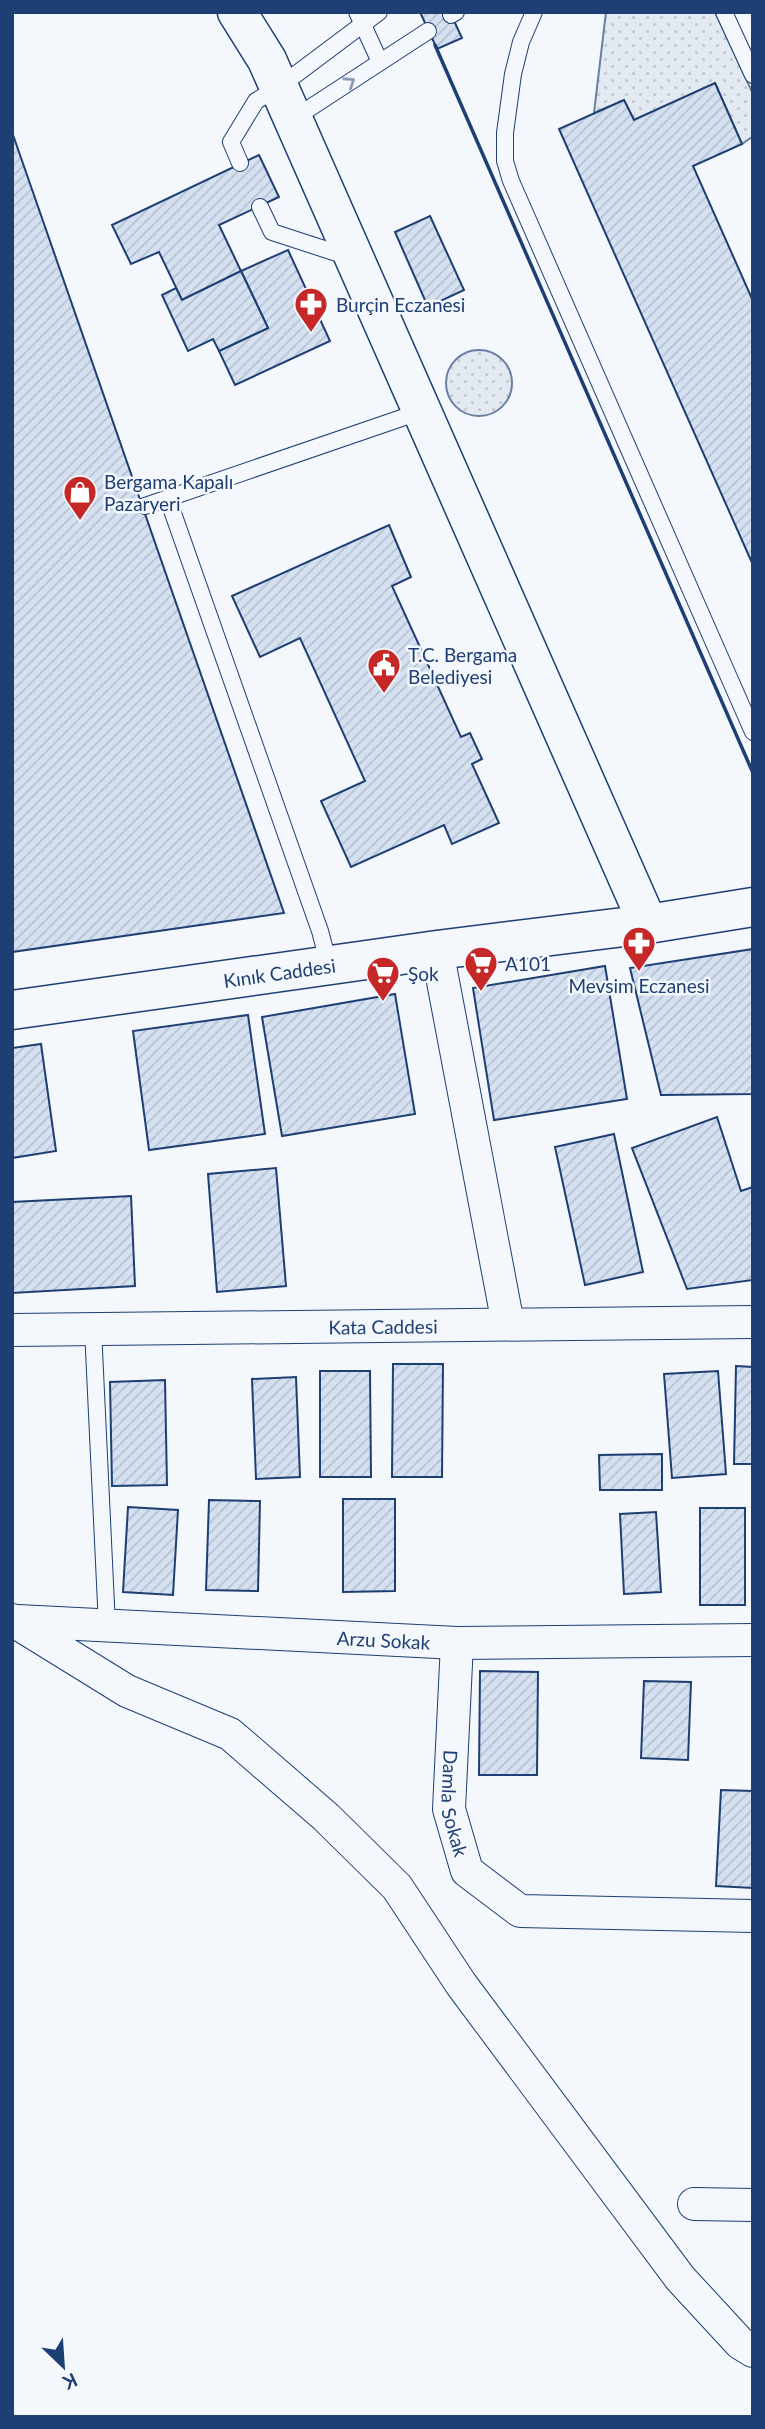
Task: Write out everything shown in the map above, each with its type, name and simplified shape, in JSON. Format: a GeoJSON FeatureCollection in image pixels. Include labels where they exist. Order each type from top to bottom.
{"type":"FeatureCollection","features":[{"type":"Feature","properties":{"kind":"main road"},"geometry":{"type":"LineString","coordinates":[[237,12],[279,89],[648,924]]}},
{"type":"Feature","properties":{"kind":"main road"},"geometry":{"type":"LineString","coordinates":[[260,12],[279,89]]}},
{"type":"Feature","properties":{"kind":"main road","name":"Kınık Caddesi"},"geometry":{"type":"LineString","coordinates":[[12,1010],[437,950],[648,924],[753,906]]}},
{"type":"Feature","properties":{"kind":"street"},"geometry":{"type":"LineString","coordinates":[[437,950],[508,1324]]}},
{"type":"Feature","properties":{"kind":"street","name":"Kata Caddesi"},"geometry":{"type":"LineString","coordinates":[[12,1330],[753,1322]]}},
{"type":"Feature","properties":{"kind":"street"},"geometry":{"type":"LineString","coordinates":[[13,1620],[127,1691],[230,1734],[353,1843],[397,1887],[461,1984],[680,2278],[740,2343],[753,2351]]}},
{"type":"Feature","properties":{"kind":"street","name":"Arzu Sokak"},"geometry":{"type":"LineString","coordinates":[[13,1620],[457,1643],[753,1640]]}},
{"type":"Feature","properties":{"kind":"street","name":"Damla Sokak"},"geometry":{"type":"LineString","coordinates":[[457,1643],[449,1809],[467,1871],[520,1910],[753,1916]]}},
{"type":"Feature","properties":{"kind":"street"},"geometry":{"type":"LineString","coordinates":[[694,2204],[753,2205]]}},
{"type":"Feature","properties":{"kind":"lane"},"geometry":{"type":"LineString","coordinates":[[279,89],[360,18],[379,12]]}},
{"type":"Feature","properties":{"kind":"lane"},"geometry":{"type":"LineString","coordinates":[[534,12],[521,42],[513,74],[505,133],[505,161],[511,181],[753,732]]}},
{"type":"Feature","properties":{"kind":"lane"},"geometry":{"type":"LineString","coordinates":[[724,12],[753,75]]}},
{"type":"Feature","properties":{"kind":"lane"},"geometry":{"type":"LineString","coordinates":[[360,18],[380,62]]}},
{"type":"Feature","properties":{"kind":"lane"},"geometry":{"type":"LineString","coordinates":[[240,163],[231,142],[256,101],[279,89],[380,62],[428,31]]}},
{"type":"Feature","properties":{"kind":"lane"},"geometry":{"type":"LineString","coordinates":[[260,206],[272,232],[355,259]]}},
{"type":"Feature","properties":{"kind":"lane"},"geometry":{"type":"LineString","coordinates":[[145,506],[422,411]]}},
{"type":"Feature","properties":{"kind":"lane"},"geometry":{"type":"LineString","coordinates":[[168,499],[320,931],[329,965]]}},
{"type":"Feature","properties":{"kind":"lane"},"geometry":{"type":"LineString","coordinates":[[93,1329],[107,1626]]}},
{"type":"Feature","properties":{"kind":"shaded area"},"geometry":{"type":"Polygon","coordinates":[[[606,12],[715,12],[753,94],[752,137],[742,144],[715,83],[634,120],[624,100],[594,113],[606,12]]]}},
{"type":"Feature","properties":{"kind":"shaded area"},"geometry":{"type":"Polygon","coordinates":[[[479,350],[492,353],[502,360],[509,370],[512,383],[509,396],[502,406],[492,413],[479,416],[466,413],[456,406],[449,396],[446,383],[449,370],[456,360],[466,353],[479,350]]]}},
{"type":"Feature","properties":{"kind":"building"},"geometry":{"type":"Polygon","coordinates":[[[420,12],[450,12],[462,38],[437,49],[420,12]]]}},
{"type":"Feature","properties":{"kind":"building"},"geometry":{"type":"Polygon","coordinates":[[[715,83],[742,144],[693,166],[753,301],[753,565],[559,129],[624,100],[634,120],[715,83]]]}},
{"type":"Feature","properties":{"kind":"building","name":"Bergama Kapalı Pazaryeri"},"geometry":{"type":"Polygon","coordinates":[[[12,132],[284,913],[12,952],[12,132]]]}},
{"type":"Feature","properties":{"kind":"building"},"geometry":{"type":"Polygon","coordinates":[[[259,155],[279,197],[219,225],[241,271],[182,300],[159,252],[131,264],[112,225],[259,155]]]}},
{"type":"Feature","properties":{"kind":"building"},"geometry":{"type":"Polygon","coordinates":[[[430,216],[464,290],[428,307],[395,232],[430,216]]]}},
{"type":"Feature","properties":{"kind":"building"},"geometry":{"type":"Polygon","coordinates":[[[288,250],[330,341],[235,385],[219,351],[268,328],[241,271],[288,250]]]}},
{"type":"Feature","properties":{"kind":"building"},"geometry":{"type":"Polygon","coordinates":[[[241,271],[268,328],[219,351],[213,339],[188,351],[162,295],[176,288],[182,300],[241,271]]]}},
{"type":"Feature","properties":{"kind":"building","name":"T.C. Bergama Belediyesi"},"geometry":{"type":"Polygon","coordinates":[[[389,525],[411,577],[392,586],[461,737],[470,733],[482,759],[472,764],[499,823],[452,844],[444,825],[351,867],[321,801],[365,781],[300,638],[260,657],[232,596],[389,525]]]}},
{"type":"Feature","properties":{"kind":"building"},"geometry":{"type":"Polygon","coordinates":[[[753,949],[753,1094],[661,1095],[630,968],[753,949]]]}},
{"type":"Feature","properties":{"kind":"building"},"geometry":{"type":"Polygon","coordinates":[[[605,966],[627,1099],[494,1120],[473,988],[605,966]]]}},
{"type":"Feature","properties":{"kind":"building"},"geometry":{"type":"Polygon","coordinates":[[[395,994],[415,1114],[282,1136],[262,1017],[395,994]]]}},
{"type":"Feature","properties":{"kind":"building"},"geometry":{"type":"Polygon","coordinates":[[[248,1015],[265,1134],[149,1150],[133,1031],[248,1015]]]}},
{"type":"Feature","properties":{"kind":"building"},"geometry":{"type":"Polygon","coordinates":[[[41,1044],[56,1151],[12,1158],[12,1048],[41,1044]]]}},
{"type":"Feature","properties":{"kind":"building"},"geometry":{"type":"Polygon","coordinates":[[[717,1117],[741,1191],[753,1187],[753,1280],[687,1289],[632,1148],[717,1117]]]}},
{"type":"Feature","properties":{"kind":"building"},"geometry":{"type":"Polygon","coordinates":[[[614,1134],[643,1272],[585,1285],[555,1147],[614,1134]]]}},
{"type":"Feature","properties":{"kind":"building"},"geometry":{"type":"Polygon","coordinates":[[[276,1168],[286,1286],[217,1292],[208,1174],[276,1168]]]}},
{"type":"Feature","properties":{"kind":"building"},"geometry":{"type":"Polygon","coordinates":[[[131,1196],[135,1286],[12,1293],[12,1202],[131,1196]]]}},
{"type":"Feature","properties":{"kind":"building"},"geometry":{"type":"Polygon","coordinates":[[[393,1364],[443,1364],[442,1477],[392,1477],[393,1364]]]}},
{"type":"Feature","properties":{"kind":"building"},"geometry":{"type":"Polygon","coordinates":[[[736,1366],[753,1367],[753,1464],[734,1464],[736,1366]]]}},
{"type":"Feature","properties":{"kind":"building"},"geometry":{"type":"Polygon","coordinates":[[[320,1371],[370,1371],[371,1477],[320,1477],[320,1371]]]}},
{"type":"Feature","properties":{"kind":"building"},"geometry":{"type":"Polygon","coordinates":[[[718,1371],[726,1474],[672,1478],[664,1374],[718,1371]]]}},
{"type":"Feature","properties":{"kind":"building"},"geometry":{"type":"Polygon","coordinates":[[[296,1377],[300,1477],[256,1479],[252,1379],[296,1377]]]}},
{"type":"Feature","properties":{"kind":"building"},"geometry":{"type":"Polygon","coordinates":[[[165,1380],[167,1485],[112,1486],[110,1382],[165,1380]]]}},
{"type":"Feature","properties":{"kind":"building"},"geometry":{"type":"Polygon","coordinates":[[[662,1454],[662,1490],[600,1490],[599,1455],[662,1454]]]}},
{"type":"Feature","properties":{"kind":"building"},"geometry":{"type":"Polygon","coordinates":[[[343,1499],[395,1499],[395,1591],[343,1592],[343,1499]]]}},
{"type":"Feature","properties":{"kind":"building"},"geometry":{"type":"Polygon","coordinates":[[[209,1500],[260,1501],[258,1591],[206,1590],[209,1500]]]}},
{"type":"Feature","properties":{"kind":"building"},"geometry":{"type":"Polygon","coordinates":[[[128,1507],[178,1510],[173,1595],[123,1592],[128,1507]]]}},
{"type":"Feature","properties":{"kind":"building"},"geometry":{"type":"Polygon","coordinates":[[[700,1508],[745,1508],[745,1605],[700,1605],[700,1508]]]}},
{"type":"Feature","properties":{"kind":"building"},"geometry":{"type":"Polygon","coordinates":[[[656,1512],[661,1592],[624,1594],[620,1514],[656,1512]]]}},
{"type":"Feature","properties":{"kind":"building"},"geometry":{"type":"Polygon","coordinates":[[[480,1671],[538,1672],[537,1775],[479,1775],[480,1671]]]}},
{"type":"Feature","properties":{"kind":"building"},"geometry":{"type":"Polygon","coordinates":[[[644,1681],[691,1682],[688,1760],[641,1758],[644,1681]]]}},
{"type":"Feature","properties":{"kind":"building"},"geometry":{"type":"Polygon","coordinates":[[[721,1790],[753,1791],[753,1888],[716,1886],[721,1790]]]}},
{"type":"Feature","properties":{"kind":"wall"},"geometry":{"type":"LineString","coordinates":[[435,45],[753,773]]}},
{"type":"Feature","properties":{"kind":"place","name":"Burçin Eczanesi"},"geometry":{"type":"Point","coordinates":[311,334]}},
{"type":"Feature","properties":{"kind":"place","name":"Bergama Kapalı Pazaryeri"},"geometry":{"type":"Point","coordinates":[80,522]}},
{"type":"Feature","properties":{"kind":"place","name":"T.C. Bergama Belediyesi"},"geometry":{"type":"Point","coordinates":[384,695]}},
{"type":"Feature","properties":{"kind":"place","name":"Mevsim Eczanesi"},"geometry":{"type":"Point","coordinates":[639,973]}},
{"type":"Feature","properties":{"kind":"place","name":"A101"},"geometry":{"type":"Point","coordinates":[481,993]}},
{"type":"Feature","properties":{"kind":"place","name":"Şok"},"geometry":{"type":"Point","coordinates":[383,1003]}}]}
